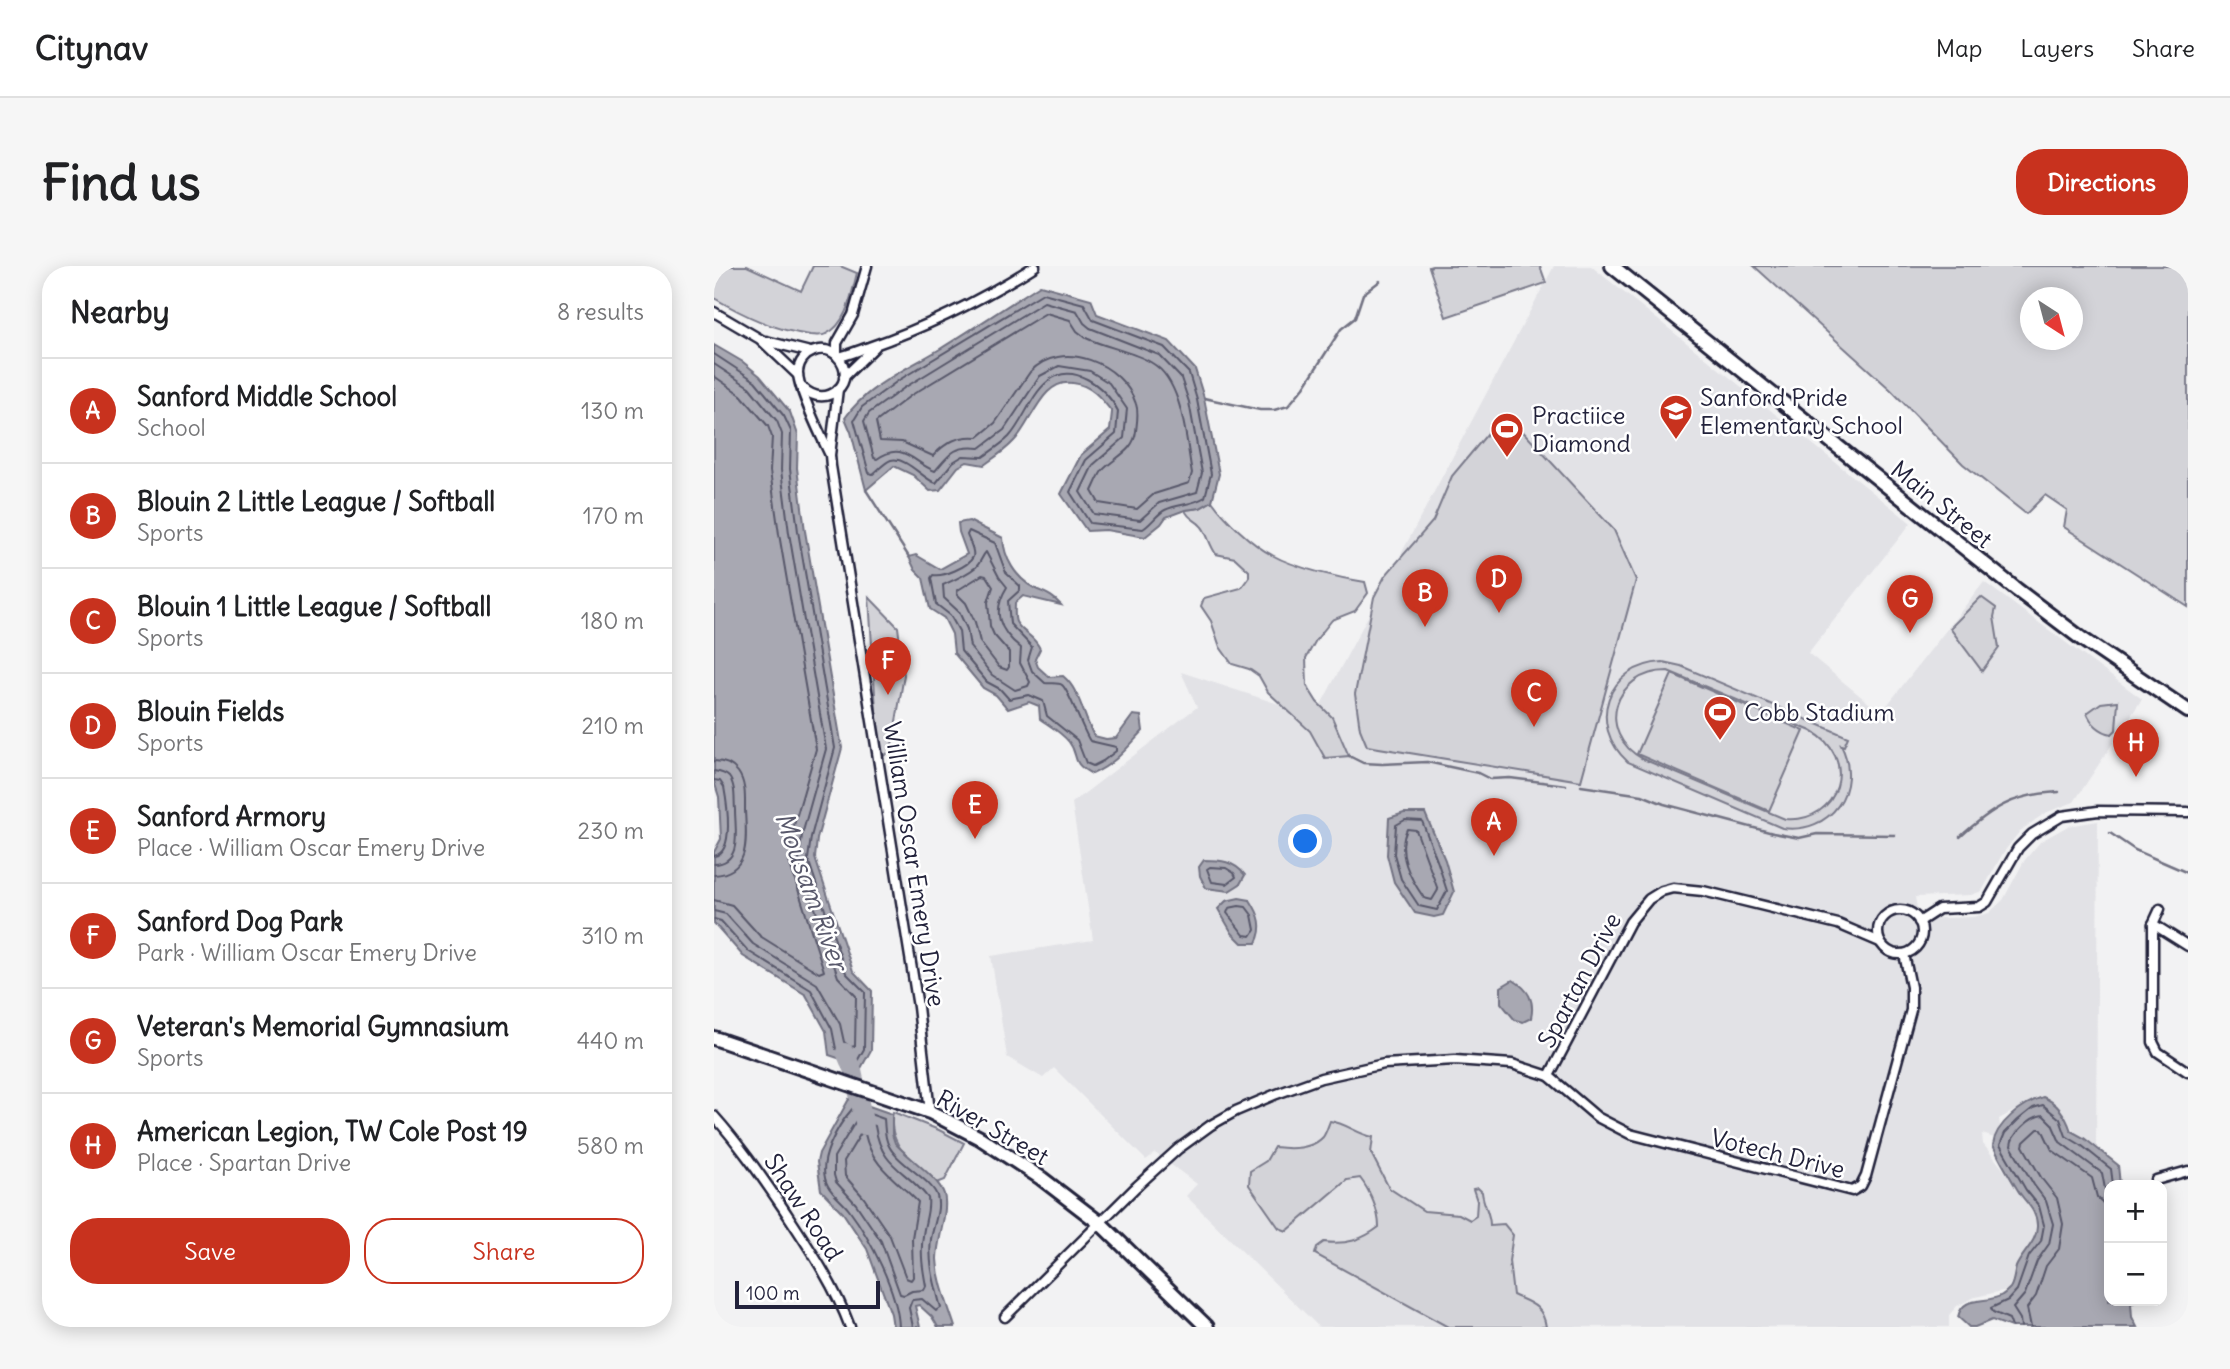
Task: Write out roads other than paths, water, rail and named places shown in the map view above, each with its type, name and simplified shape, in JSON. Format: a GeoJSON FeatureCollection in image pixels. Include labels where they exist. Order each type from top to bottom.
{"type":"FeatureCollection","features":[{"type":"Feature","properties":{"kind":"main road","name":"Main Street"},"geometry":{"type":"LineString","coordinates":[[1612,266],[2013,588],[2188,711]]}},
{"type":"Feature","properties":{"kind":"main road","name":"River Street"},"geometry":{"type":"LineString","coordinates":[[714,1038],[930,1112],[1005,1153],[1101,1224],[1206,1327]]}},
{"type":"Feature","properties":{"kind":"street"},"geometry":{"type":"LineString","coordinates":[[837,356],[837,343],[856,309],[867,266]]}},
{"type":"Feature","properties":{"kind":"street"},"geometry":{"type":"LineString","coordinates":[[837,356],[880,343],[971,303],[1035,266]]}},
{"type":"Feature","properties":{"kind":"street"},"geometry":{"type":"LineString","coordinates":[[714,312],[760,339],[798,375],[808,393],[823,397],[838,389],[844,377],[880,343]]}},
{"type":"Feature","properties":{"kind":"street"},"geometry":{"type":"LineString","coordinates":[[798,375],[800,363],[845,330]]}},
{"type":"Feature","properties":{"kind":"street"},"geometry":{"type":"LineString","coordinates":[[760,339],[815,351],[828,351],[837,356],[843,364],[844,377]]}},
{"type":"Feature","properties":{"kind":"street","name":"William Oscar Emery Drive"},"geometry":{"type":"LineString","coordinates":[[803,388],[830,455],[918,1007],[930,1112]]}},
{"type":"Feature","properties":{"kind":"street","name":"William Oscar Emery Drive"},"geometry":{"type":"LineString","coordinates":[[830,455],[838,389]]}},
{"type":"Feature","properties":{"kind":"street"},"geometry":{"type":"LineString","coordinates":[[1919,922],[1939,909],[1979,907],[1987,902],[2018,848],[2032,834],[2062,816],[2098,811],[2188,813]]}},
{"type":"Feature","properties":{"kind":"street","name":"Spartan Drive"},"geometry":{"type":"LineString","coordinates":[[1006,1317],[1168,1158],[1211,1125],[1274,1095],[1321,1079],[1384,1064],[1454,1060],[1512,1064],[1549,1076],[1630,922],[1649,898],[1662,891],[1673,888],[1703,891],[1838,925],[1880,942]]}},
{"type":"Feature","properties":{"kind":"street"},"geometry":{"type":"LineString","coordinates":[[2160,909],[2153,924],[2153,1042],[2158,1052],[2187,1069]]}},
{"type":"Feature","properties":{"kind":"street"},"geometry":{"type":"LineString","coordinates":[[1906,911],[1919,922],[1920,939],[1914,948],[1904,954],[1893,953],[1880,942],[1879,925],[1890,913],[1906,911]]}},
{"type":"Feature","properties":{"kind":"street"},"geometry":{"type":"LineString","coordinates":[[2153,924],[2188,946]]}},
{"type":"Feature","properties":{"kind":"street","name":"Votech Drive"},"geometry":{"type":"LineString","coordinates":[[1549,1076],[1597,1117],[1630,1134],[1852,1191],[1861,1186],[1866,1176],[1911,1010],[1911,987],[1904,954]]}},
{"type":"Feature","properties":{"kind":"street","name":"Shaw Road"},"geometry":{"type":"LineString","coordinates":[[714,1116],[749,1159],[817,1261],[833,1288],[850,1327]]}},
{"type":"Feature","properties":{"kind":"street"},"geometry":{"type":"LineString","coordinates":[[2156,1180],[2188,1171]]}},
{"type":"Feature","properties":{"kind":"water"},"geometry":{"type":"Polygon","coordinates":[[[1040,285],[1091,299],[1097,314],[1169,341],[1195,369],[1204,398],[1219,474],[1212,501],[1200,508],[1166,517],[1145,537],[1106,530],[1087,531],[1061,494],[1081,455],[1110,430],[1112,412],[1090,389],[1073,383],[1062,383],[1045,394],[1020,433],[1004,451],[984,465],[967,462],[958,467],[940,490],[930,491],[913,475],[894,466],[866,490],[845,418],[854,406],[876,387],[1040,285]]]}},
{"type":"Feature","properties":{"kind":"water"},"geometry":{"type":"Polygon","coordinates":[[[714,345],[743,362],[760,376],[790,412],[798,435],[797,468],[805,531],[842,748],[817,839],[815,858],[853,971],[872,991],[871,1050],[860,1070],[843,1068],[841,1059],[829,1055],[826,1031],[806,995],[743,956],[714,923],[714,852],[721,839],[719,797],[714,781],[714,345]]]}},
{"type":"Feature","properties":{"kind":"water"},"geometry":{"type":"Polygon","coordinates":[[[969,521],[1003,538],[1008,560],[1016,573],[1027,584],[1051,596],[1061,605],[1023,596],[1015,603],[1015,620],[1040,649],[1035,659],[1038,667],[1049,677],[1063,676],[1069,682],[1094,736],[1116,738],[1133,715],[1141,716],[1143,731],[1120,756],[1100,770],[1092,774],[1080,766],[1069,742],[1040,719],[1039,706],[1029,702],[1008,709],[996,695],[983,688],[954,653],[952,634],[944,618],[930,609],[923,578],[915,570],[909,557],[916,555],[940,569],[967,554],[958,523],[969,521]]]}},
{"type":"Feature","properties":{"kind":"water"},"geometry":{"type":"Polygon","coordinates":[[[1404,813],[1425,813],[1445,860],[1454,892],[1443,915],[1434,917],[1415,913],[1394,882],[1387,855],[1389,818],[1404,813]]]}},
{"type":"Feature","properties":{"kind":"water"},"geometry":{"type":"Polygon","coordinates":[[[1204,860],[1227,862],[1245,875],[1240,884],[1229,891],[1206,888],[1199,867],[1204,860]]]}},
{"type":"Feature","properties":{"kind":"water"},"geometry":{"type":"Polygon","coordinates":[[[1239,898],[1250,900],[1258,916],[1260,932],[1256,943],[1242,943],[1232,933],[1218,909],[1226,901],[1239,898]]]}},
{"type":"Feature","properties":{"kind":"water"},"geometry":{"type":"Polygon","coordinates":[[[1513,980],[1523,987],[1531,1000],[1531,1018],[1523,1022],[1515,1020],[1501,1003],[1501,987],[1513,980]]]}},
{"type":"Feature","properties":{"kind":"water"},"geometry":{"type":"Polygon","coordinates":[[[2043,1097],[2053,1103],[2067,1120],[2071,1131],[2118,1165],[2120,1180],[2104,1180],[2104,1306],[2131,1306],[2132,1317],[2137,1327],[2011,1327],[1992,1320],[1969,1327],[1958,1317],[1965,1305],[1996,1298],[2010,1288],[2016,1267],[2037,1231],[2031,1207],[2012,1181],[1993,1145],[2004,1122],[2027,1104],[2043,1097]]]}},
{"type":"Feature","properties":{"kind":"water"},"geometry":{"type":"Polygon","coordinates":[[[849,1099],[892,1114],[895,1143],[929,1175],[944,1194],[945,1209],[937,1259],[941,1285],[955,1327],[938,1327],[919,1305],[915,1306],[920,1327],[893,1327],[891,1314],[867,1249],[843,1213],[821,1190],[817,1162],[819,1153],[849,1099]]]}},
{"type":"Feature","properties":{"kind":"waterway"},"geometry":{"type":"LineString","coordinates":[[1204,398],[1260,410],[1288,406],[1304,387],[1341,329],[1355,318],[1363,294],[1380,281]]}},
{"type":"Feature","properties":{"kind":"waterway"},"geometry":{"type":"LineString","coordinates":[[866,490],[909,557]]}},
{"type":"Feature","properties":{"kind":"waterway"},"geometry":{"type":"LineString","coordinates":[[1349,756],[1363,763],[1427,762],[1478,773],[1490,779],[1510,778],[1566,785]]}},
{"type":"Feature","properties":{"kind":"waterway"},"geometry":{"type":"LineString","coordinates":[[1581,786],[1642,795],[1664,804],[1799,838],[1817,834],[1895,835]]}},
{"type":"Feature","properties":{"kind":"waterway"},"geometry":{"type":"LineString","coordinates":[[1960,837],[2005,804],[2029,796],[2059,792]]}},
{"type":"Feature","properties":{"kind":"waterway"},"geometry":{"type":"LineString","coordinates":[[2110,833],[2135,850],[2188,873]]}},
{"type":"Feature","properties":{"kind":"waterway","name":"Mousam River"},"geometry":{"type":"LineString","coordinates":[[845,1052],[853,1071],[865,1126]]}},
{"type":"Feature","properties":{"kind":"place","name":"Sanford Pride Elementary School"},"geometry":{"type":"Point","coordinates":[1676,441]}},
{"type":"Feature","properties":{"kind":"place","name":"Practiice Diamond"},"geometry":{"type":"Point","coordinates":[1507,459]}},
{"type":"Feature","properties":{"kind":"place","name":"Blouin Fields"},"geometry":{"type":"Point","coordinates":[1499,613]}},
{"type":"Feature","properties":{"kind":"place","name":"Blouin 2 Little League / Softball"},"geometry":{"type":"Point","coordinates":[1425,627]}},
{"type":"Feature","properties":{"kind":"place","name":"Veteran's Memorial Gymnasium"},"geometry":{"type":"Point","coordinates":[1910,633]}},
{"type":"Feature","properties":{"kind":"place","name":"Sanford Dog Park"},"geometry":{"type":"Point","coordinates":[888,695]}},
{"type":"Feature","properties":{"kind":"place","name":"Blouin 1 Little League / Softball"},"geometry":{"type":"Point","coordinates":[1534,727]}},
{"type":"Feature","properties":{"kind":"place","name":"Cobb Stadium"},"geometry":{"type":"Point","coordinates":[1720,742]}},
{"type":"Feature","properties":{"kind":"place","name":"American Legion, TW Cole Post 19"},"geometry":{"type":"Point","coordinates":[2136,777]}},
{"type":"Feature","properties":{"kind":"place","name":"Sanford Armory"},"geometry":{"type":"Point","coordinates":[975,839]}},
{"type":"Feature","properties":{"kind":"place","name":"Sanford Middle School"},"geometry":{"type":"Point","coordinates":[1494,856]}}]}
